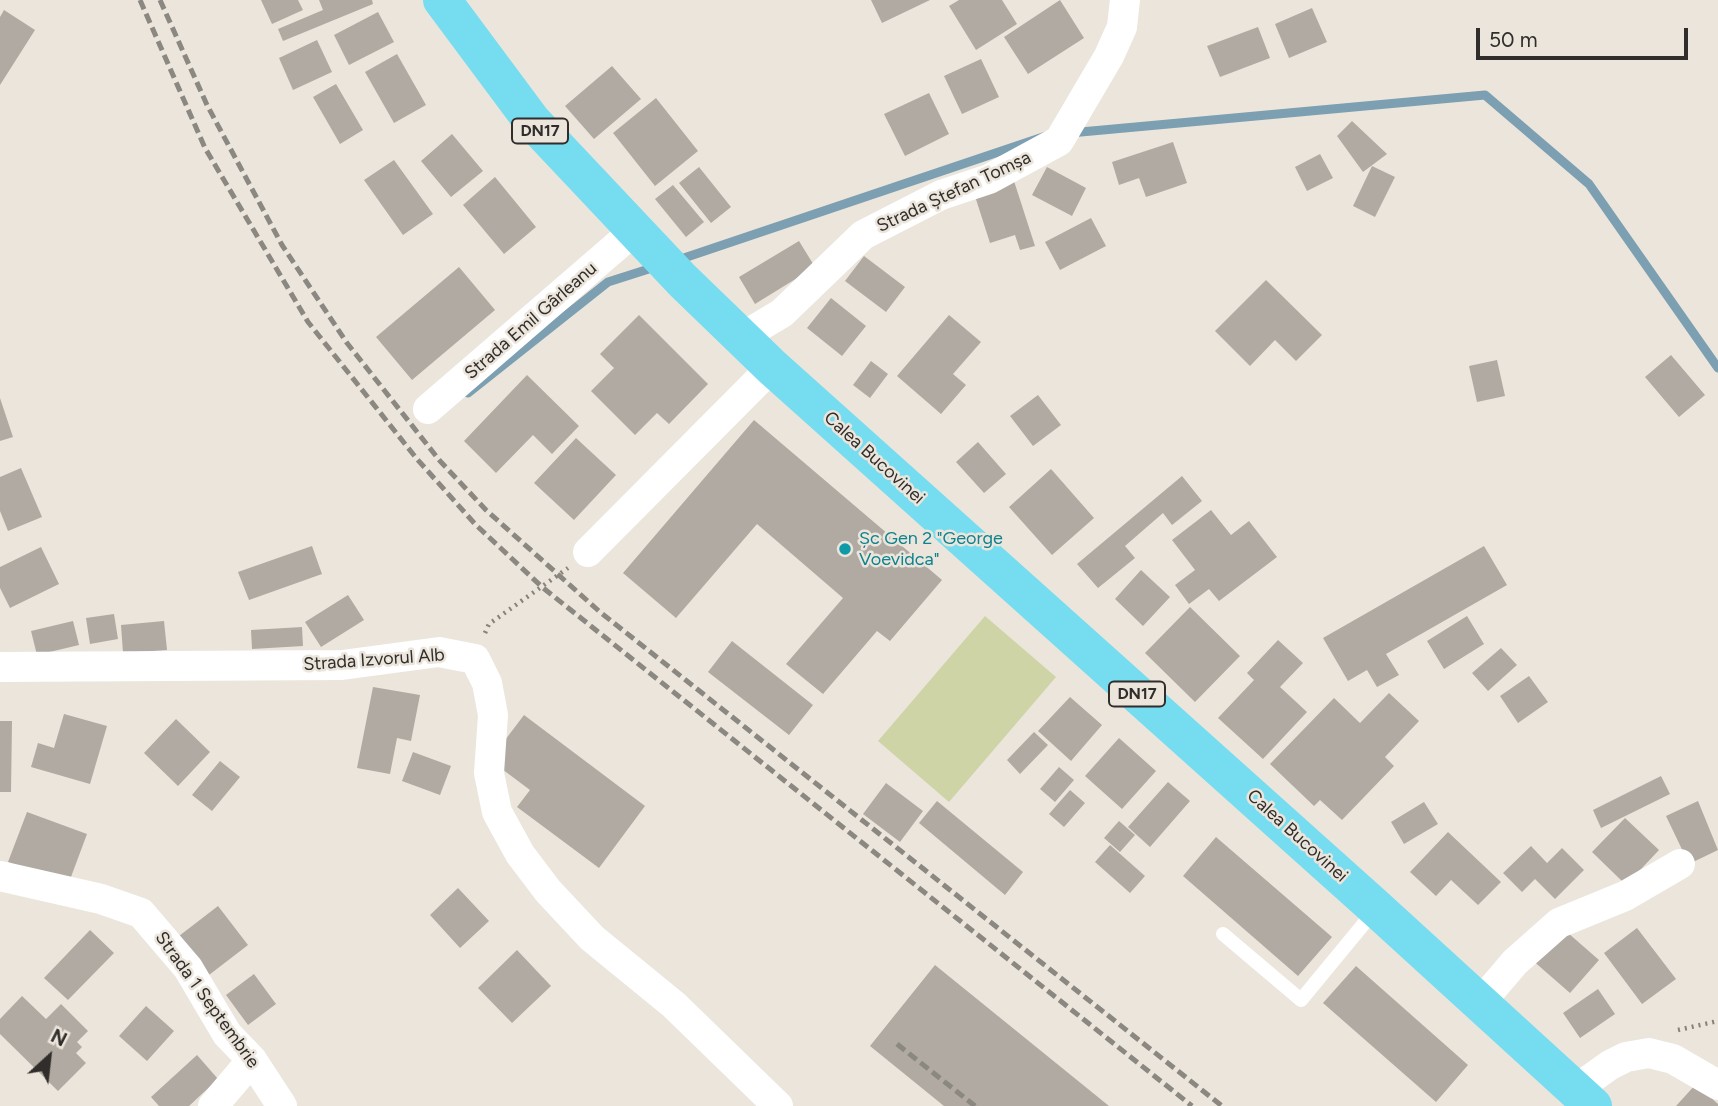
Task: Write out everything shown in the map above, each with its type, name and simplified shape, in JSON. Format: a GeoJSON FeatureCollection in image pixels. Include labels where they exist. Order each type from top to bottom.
{"type":"FeatureCollection","features":[{"type":"Feature","properties":{"kind":"highway","name":"Calea Bucovinei"},"geometry":{"type":"LineString","coordinates":[[442,0],[531,121],[643,241],[772,367],[1584,1098]]}},
{"type":"Feature","properties":{"kind":"street","name":"Strada Ștefan Tomșa"},"geometry":{"type":"LineString","coordinates":[[742,337],[782,313],[863,235],[941,195],[989,179],[1066,131],[1122,27],[1125,0]]}},
{"type":"Feature","properties":{"kind":"street","name":"Strada Emil Gârleanu"},"geometry":{"type":"LineString","coordinates":[[428,409],[643,241]]}},
{"type":"Feature","properties":{"kind":"street"},"geometry":{"type":"LineString","coordinates":[[588,552],[772,367]]}},
{"type":"Feature","properties":{"kind":"street","name":"Strada Izvorul Alb"},"geometry":{"type":"LineString","coordinates":[[0,667],[342,665],[439,652],[475,659]]}},
{"type":"Feature","properties":{"kind":"street"},"geometry":{"type":"LineString","coordinates":[[475,659],[487,683],[493,715],[489,773],[497,812],[520,854],[548,891],[592,938],[674,1005],[778,1106]]}},
{"type":"Feature","properties":{"kind":"street"},"geometry":{"type":"LineString","coordinates":[[1480,1003],[1515,962],[1559,923],[1625,896],[1681,864]]}},
{"type":"Feature","properties":{"kind":"street","name":"Strada 1 Septembrie"},"geometry":{"type":"LineString","coordinates":[[0,876],[101,899],[141,914],[188,968],[228,1034],[252,1060],[282,1106]]}},
{"type":"Feature","properties":{"kind":"street"},"geometry":{"type":"LineString","coordinates":[[1584,1098],[1610,1065],[1626,1057],[1649,1053],[1673,1059],[1718,1086]]}},
{"type":"Feature","properties":{"kind":"street"},"geometry":{"type":"LineString","coordinates":[[213,1106],[252,1060]]}},
{"type":"Feature","properties":{"kind":"lane"},"geometry":{"type":"LineString","coordinates":[[1223,934],[1301,1000],[1376,908]]}},
{"type":"Feature","properties":{"kind":"path"},"geometry":{"type":"LineString","coordinates":[[475,659],[489,624],[526,600],[588,552]]}},
{"type":"Feature","properties":{"kind":"green space"},"geometry":{"type":"Polygon","coordinates":[[[985,616],[1056,677],[949,802],[878,741],[985,616]]]}},
{"type":"Feature","properties":{"kind":"building"},"geometry":{"type":"Polygon","coordinates":[[[261,0],[298,0],[303,10],[272,24],[261,0]]]}},
{"type":"Feature","properties":{"kind":"building"},"geometry":{"type":"Polygon","coordinates":[[[319,0],[372,0],[373,4],[283,41],[278,29],[323,10],[319,0]]]}},
{"type":"Feature","properties":{"kind":"building"},"geometry":{"type":"Polygon","coordinates":[[[871,0],[930,0],[882,23],[871,0]]]}},
{"type":"Feature","properties":{"kind":"building"},"geometry":{"type":"Polygon","coordinates":[[[959,0],[1002,0],[1017,24],[976,50],[949,6],[959,0]]]}},
{"type":"Feature","properties":{"kind":"building"},"geometry":{"type":"Polygon","coordinates":[[[1060,0],[1084,38],[1028,74],[1004,37],[1060,0]]]}},
{"type":"Feature","properties":{"kind":"building"},"geometry":{"type":"Polygon","coordinates":[[[1312,8],[1327,42],[1289,58],[1275,24],[1312,8]]]}},
{"type":"Feature","properties":{"kind":"building"},"geometry":{"type":"Polygon","coordinates":[[[4,10],[35,30],[0,85],[0,17],[4,10]]]}},
{"type":"Feature","properties":{"kind":"building"},"geometry":{"type":"Polygon","coordinates":[[[378,12],[394,42],[349,65],[334,35],[378,12]]]}},
{"type":"Feature","properties":{"kind":"building"},"geometry":{"type":"Polygon","coordinates":[[[1258,27],[1270,58],[1220,77],[1207,46],[1258,27]]]}},
{"type":"Feature","properties":{"kind":"building"},"geometry":{"type":"Polygon","coordinates":[[[317,40],[332,72],[293,90],[279,58],[317,40]]]}},
{"type":"Feature","properties":{"kind":"building"},"geometry":{"type":"Polygon","coordinates":[[[397,54],[426,105],[394,123],[365,72],[397,54]]]}},
{"type":"Feature","properties":{"kind":"building"},"geometry":{"type":"Polygon","coordinates":[[[981,59],[999,97],[962,114],[944,76],[981,59]]]}},
{"type":"Feature","properties":{"kind":"building"},"geometry":{"type":"Polygon","coordinates":[[[612,66],[641,99],[594,139],[565,106],[612,66]]]}},
{"type":"Feature","properties":{"kind":"building"},"geometry":{"type":"Polygon","coordinates":[[[336,84],[363,130],[340,144],[313,97],[336,84]]]}},
{"type":"Feature","properties":{"kind":"building"},"geometry":{"type":"Polygon","coordinates":[[[929,93],[949,134],[905,156],[884,114],[929,93]]]}},
{"type":"Feature","properties":{"kind":"building"},"geometry":{"type":"Polygon","coordinates":[[[656,98],[698,151],[655,186],[613,133],[656,98]]]}},
{"type":"Feature","properties":{"kind":"building"},"geometry":{"type":"Polygon","coordinates":[[[1352,121],[1387,154],[1363,172],[1337,136],[1352,121]]]}},
{"type":"Feature","properties":{"kind":"building"},"geometry":{"type":"Polygon","coordinates":[[[452,134],[483,171],[451,197],[421,161],[452,134]]]}},
{"type":"Feature","properties":{"kind":"building"},"geometry":{"type":"Polygon","coordinates":[[[1173,142],[1187,183],[1146,197],[1139,178],[1119,185],[1112,162],[1173,142]]]}},
{"type":"Feature","properties":{"kind":"building"},"geometry":{"type":"Polygon","coordinates":[[[1320,154],[1333,178],[1307,191],[1295,167],[1320,154]]]}},
{"type":"Feature","properties":{"kind":"building"},"geometry":{"type":"Polygon","coordinates":[[[394,160],[433,214],[403,235],[364,180],[394,160]]]}},
{"type":"Feature","properties":{"kind":"building"},"geometry":{"type":"Polygon","coordinates":[[[1372,166],[1395,177],[1375,217],[1353,206],[1372,166]]]}},
{"type":"Feature","properties":{"kind":"building"},"geometry":{"type":"Polygon","coordinates":[[[699,167],[731,207],[711,223],[679,183],[699,167]]]}},
{"type":"Feature","properties":{"kind":"building"},"geometry":{"type":"Polygon","coordinates":[[[1047,167],[1086,188],[1072,216],[1032,195],[1047,167]]]}},
{"type":"Feature","properties":{"kind":"building"},"geometry":{"type":"Polygon","coordinates":[[[495,177],[536,227],[504,254],[463,205],[495,177]]]}},
{"type":"Feature","properties":{"kind":"building"},"geometry":{"type":"Polygon","coordinates":[[[1014,181],[1035,246],[1020,250],[1015,235],[990,243],[974,193],[1014,181]]]}},
{"type":"Feature","properties":{"kind":"building"},"geometry":{"type":"Polygon","coordinates":[[[673,185],[704,222],[686,237],[655,199],[673,185]]]}},
{"type":"Feature","properties":{"kind":"building"},"geometry":{"type":"Polygon","coordinates":[[[1091,218],[1106,246],[1060,270],[1045,242],[1091,218]]]}},
{"type":"Feature","properties":{"kind":"building"},"geometry":{"type":"Polygon","coordinates":[[[799,241],[815,267],[755,304],[739,277],[799,241]]]}},
{"type":"Feature","properties":{"kind":"building"},"geometry":{"type":"Polygon","coordinates":[[[864,256],[905,287],[886,312],[845,281],[864,256]]]}},
{"type":"Feature","properties":{"kind":"building"},"geometry":{"type":"Polygon","coordinates":[[[459,267],[495,310],[412,380],[376,337],[459,267]]]}},
{"type":"Feature","properties":{"kind":"building"},"geometry":{"type":"Polygon","coordinates":[[[1266,280],[1322,335],[1296,361],[1275,340],[1250,366],[1215,331],[1266,280]]]}},
{"type":"Feature","properties":{"kind":"building"},"geometry":{"type":"Polygon","coordinates":[[[831,298],[866,326],[842,356],[807,328],[831,298]]]}},
{"type":"Feature","properties":{"kind":"building"},"geometry":{"type":"Polygon","coordinates":[[[639,315],[708,384],[669,424],[657,413],[635,435],[591,391],[614,368],[600,354],[639,315]]]}},
{"type":"Feature","properties":{"kind":"building"},"geometry":{"type":"Polygon","coordinates":[[[949,315],[981,342],[953,374],[966,385],[941,414],[897,376],[949,315]]]}},
{"type":"Feature","properties":{"kind":"building"},"geometry":{"type":"Polygon","coordinates":[[[1671,355],[1705,395],[1679,417],[1645,377],[1671,355]]]}},
{"type":"Feature","properties":{"kind":"building"},"geometry":{"type":"Polygon","coordinates":[[[1497,360],[1505,396],[1477,402],[1469,366],[1497,360]]]}},
{"type":"Feature","properties":{"kind":"building"},"geometry":{"type":"Polygon","coordinates":[[[871,361],[888,374],[870,398],[853,385],[871,361]]]}},
{"type":"Feature","properties":{"kind":"building"},"geometry":{"type":"Polygon","coordinates":[[[527,375],[579,426],[552,454],[533,435],[496,473],[464,441],[527,375]]]}},
{"type":"Feature","properties":{"kind":"building"},"geometry":{"type":"Polygon","coordinates":[[[1038,395],[1061,425],[1033,446],[1010,416],[1038,395]]]}},
{"type":"Feature","properties":{"kind":"building"},"geometry":{"type":"Polygon","coordinates":[[[0,398],[13,437],[0,441],[0,398]]]}},
{"type":"Feature","properties":{"kind":"building","name":"Șc Gen 2 \"George Voevidca\""},"geometry":{"type":"Polygon","coordinates":[[[754,420],[942,580],[890,641],[877,631],[823,694],[786,664],[843,598],[757,524],[676,618],[623,573],[754,420]]]}},
{"type":"Feature","properties":{"kind":"building"},"geometry":{"type":"Polygon","coordinates":[[[576,438],[616,475],[574,520],[534,483],[576,438]]]}},
{"type":"Feature","properties":{"kind":"building"},"geometry":{"type":"Polygon","coordinates":[[[978,442],[1006,474],[984,493],[956,462],[978,442]]]}},
{"type":"Feature","properties":{"kind":"building"},"geometry":{"type":"Polygon","coordinates":[[[21,468],[42,517],[8,531],[0,511],[0,477],[21,468]]]}},
{"type":"Feature","properties":{"kind":"building"},"geometry":{"type":"Polygon","coordinates":[[[1051,469],[1094,518],[1052,555],[1009,507],[1051,469]]]}},
{"type":"Feature","properties":{"kind":"building"},"geometry":{"type":"Polygon","coordinates":[[[1182,476],[1202,501],[1172,525],[1163,513],[1125,546],[1135,558],[1098,588],[1077,564],[1182,476]]]}},
{"type":"Feature","properties":{"kind":"building"},"geometry":{"type":"Polygon","coordinates":[[[1211,510],[1231,535],[1249,521],[1277,557],[1219,601],[1209,589],[1189,604],[1175,585],[1195,570],[1172,540],[1211,510]]]}},
{"type":"Feature","properties":{"kind":"building"},"geometry":{"type":"Polygon","coordinates":[[[312,546],[322,574],[249,600],[238,572],[312,546]]]}},
{"type":"Feature","properties":{"kind":"building"},"geometry":{"type":"Polygon","coordinates":[[[1484,546],[1507,585],[1386,654],[1399,675],[1377,687],[1367,670],[1348,681],[1323,638],[1484,546]]]}},
{"type":"Feature","properties":{"kind":"building"},"geometry":{"type":"Polygon","coordinates":[[[41,547],[59,584],[10,608],[0,588],[0,567],[41,547]]]}},
{"type":"Feature","properties":{"kind":"building"},"geometry":{"type":"Polygon","coordinates":[[[1141,570],[1170,597],[1143,626],[1115,599],[1141,570]]]}},
{"type":"Feature","properties":{"kind":"building"},"geometry":{"type":"Polygon","coordinates":[[[348,595],[364,620],[321,647],[305,622],[348,595]]]}},
{"type":"Feature","properties":{"kind":"building"},"geometry":{"type":"Polygon","coordinates":[[[1190,607],[1240,656],[1195,702],[1145,653],[1190,607]]]}},
{"type":"Feature","properties":{"kind":"building"},"geometry":{"type":"Polygon","coordinates":[[[114,614],[118,639],[90,644],[86,618],[114,614]]]}},
{"type":"Feature","properties":{"kind":"building"},"geometry":{"type":"Polygon","coordinates":[[[1467,616],[1484,644],[1444,669],[1427,641],[1467,616]]]}},
{"type":"Feature","properties":{"kind":"building"},"geometry":{"type":"Polygon","coordinates":[[[73,621],[79,645],[37,655],[31,631],[73,621]]]}},
{"type":"Feature","properties":{"kind":"building"},"geometry":{"type":"Polygon","coordinates":[[[164,621],[167,650],[123,653],[121,625],[164,621]]]}},
{"type":"Feature","properties":{"kind":"building"},"geometry":{"type":"Polygon","coordinates":[[[302,627],[303,646],[252,649],[251,630],[302,627]]]}},
{"type":"Feature","properties":{"kind":"building"},"geometry":{"type":"Polygon","coordinates":[[[1278,640],[1303,663],[1280,687],[1307,712],[1263,759],[1218,718],[1254,680],[1247,673],[1278,640]]]}},
{"type":"Feature","properties":{"kind":"building"},"geometry":{"type":"Polygon","coordinates":[[[732,641],[813,705],[789,735],[708,672],[732,641]]]}},
{"type":"Feature","properties":{"kind":"building"},"geometry":{"type":"Polygon","coordinates":[[[1501,648],[1517,665],[1488,691],[1472,673],[1501,648]]]}},
{"type":"Feature","properties":{"kind":"building"},"geometry":{"type":"Polygon","coordinates":[[[1529,676],[1548,702],[1518,723],[1500,696],[1529,676]]]}},
{"type":"Feature","properties":{"kind":"building"},"geometry":{"type":"Polygon","coordinates":[[[373,687],[420,695],[411,741],[397,738],[390,774],[357,768],[373,687]]]}},
{"type":"Feature","properties":{"kind":"building"},"geometry":{"type":"Polygon","coordinates":[[[1389,693],[1419,721],[1385,757],[1394,766],[1342,820],[1320,800],[1314,806],[1270,764],[1334,698],[1360,723],[1389,693]]]}},
{"type":"Feature","properties":{"kind":"building"},"geometry":{"type":"Polygon","coordinates":[[[1070,697],[1102,725],[1071,761],[1038,731],[1070,697]]]}},
{"type":"Feature","properties":{"kind":"building"},"geometry":{"type":"Polygon","coordinates":[[[64,714],[107,726],[90,784],[31,767],[38,743],[54,748],[64,714]]]}},
{"type":"Feature","properties":{"kind":"building"},"geometry":{"type":"Polygon","coordinates":[[[524,715],[645,806],[599,868],[517,807],[530,790],[490,760],[524,715]]]}},
{"type":"Feature","properties":{"kind":"building"},"geometry":{"type":"Polygon","coordinates":[[[176,719],[210,752],[178,786],[144,753],[176,719]]]}},
{"type":"Feature","properties":{"kind":"building"},"geometry":{"type":"Polygon","coordinates":[[[0,721],[12,721],[11,792],[0,792],[0,721]]]}},
{"type":"Feature","properties":{"kind":"building"},"geometry":{"type":"Polygon","coordinates":[[[1034,732],[1048,745],[1020,774],[1007,760],[1034,732]]]}},
{"type":"Feature","properties":{"kind":"building"},"geometry":{"type":"Polygon","coordinates":[[[1119,738],[1156,771],[1122,809],[1085,776],[1119,738]]]}},
{"type":"Feature","properties":{"kind":"building"},"geometry":{"type":"Polygon","coordinates":[[[413,752],[451,766],[440,795],[402,781],[413,752]]]}},
{"type":"Feature","properties":{"kind":"building"},"geometry":{"type":"Polygon","coordinates":[[[220,761],[240,777],[212,811],[192,795],[220,761]]]}},
{"type":"Feature","properties":{"kind":"building"},"geometry":{"type":"Polygon","coordinates":[[[1059,767],[1074,780],[1055,802],[1040,789],[1059,767]]]}},
{"type":"Feature","properties":{"kind":"building"},"geometry":{"type":"Polygon","coordinates":[[[1661,776],[1670,794],[1601,828],[1593,810],[1661,776]]]}},
{"type":"Feature","properties":{"kind":"building"},"geometry":{"type":"Polygon","coordinates":[[[1168,782],[1190,801],[1150,847],[1128,827],[1168,782]]]}},
{"type":"Feature","properties":{"kind":"building"},"geometry":{"type":"Polygon","coordinates":[[[886,783],[923,811],[900,842],[863,814],[886,783]]]}},
{"type":"Feature","properties":{"kind":"building"},"geometry":{"type":"Polygon","coordinates":[[[1070,790],[1085,803],[1064,827],[1049,814],[1070,790]]]}},
{"type":"Feature","properties":{"kind":"building"},"geometry":{"type":"Polygon","coordinates":[[[937,801],[1023,872],[1005,895],[919,823],[937,801]]]}},
{"type":"Feature","properties":{"kind":"building"},"geometry":{"type":"Polygon","coordinates":[[[1698,801],[1718,850],[1689,864],[1666,816],[1698,801]]]}},
{"type":"Feature","properties":{"kind":"building"},"geometry":{"type":"Polygon","coordinates":[[[1424,802],[1438,824],[1404,844],[1391,822],[1424,802]]]}},
{"type":"Feature","properties":{"kind":"building"},"geometry":{"type":"Polygon","coordinates":[[[27,812],[87,834],[68,885],[8,862],[27,812]]]}},
{"type":"Feature","properties":{"kind":"building"},"geometry":{"type":"Polygon","coordinates":[[[1625,818],[1659,850],[1626,885],[1592,852],[1625,818]]]}},
{"type":"Feature","properties":{"kind":"building"},"geometry":{"type":"Polygon","coordinates":[[[1119,821],[1135,835],[1120,852],[1104,838],[1119,821]]]}},
{"type":"Feature","properties":{"kind":"building"},"geometry":{"type":"Polygon","coordinates":[[[1448,832],[1501,882],[1478,905],[1451,880],[1436,896],[1410,872],[1448,832]]]}},
{"type":"Feature","properties":{"kind":"building"},"geometry":{"type":"Polygon","coordinates":[[[1216,837],[1332,937],[1298,976],[1183,876],[1216,837]]]}},
{"type":"Feature","properties":{"kind":"building"},"geometry":{"type":"Polygon","coordinates":[[[1110,845],[1145,876],[1130,893],[1095,862],[1110,845]]]}},
{"type":"Feature","properties":{"kind":"building"},"geometry":{"type":"Polygon","coordinates":[[[1531,846],[1547,863],[1562,848],[1584,870],[1555,899],[1535,879],[1522,892],[1503,873],[1531,846]]]}},
{"type":"Feature","properties":{"kind":"building"},"geometry":{"type":"Polygon","coordinates":[[[458,888],[489,921],[460,948],[430,915],[458,888]]]}},
{"type":"Feature","properties":{"kind":"building"},"geometry":{"type":"Polygon","coordinates":[[[218,906],[248,945],[209,975],[179,936],[218,906]]]}},
{"type":"Feature","properties":{"kind":"building"},"geometry":{"type":"Polygon","coordinates":[[[1560,926],[1599,960],[1570,993],[1531,959],[1560,926]]]}},
{"type":"Feature","properties":{"kind":"building"},"geometry":{"type":"Polygon","coordinates":[[[1637,928],[1676,979],[1642,1004],[1604,953],[1637,928]]]}},
{"type":"Feature","properties":{"kind":"building"},"geometry":{"type":"Polygon","coordinates":[[[90,930],[114,953],[68,1000],[44,978],[90,930]]]}},
{"type":"Feature","properties":{"kind":"building"},"geometry":{"type":"Polygon","coordinates":[[[517,950],[551,986],[512,1023],[478,988],[517,950]]]}},
{"type":"Feature","properties":{"kind":"building"},"geometry":{"type":"Polygon","coordinates":[[[935,965],[1109,1106],[944,1106],[870,1046],[935,965]]]}},
{"type":"Feature","properties":{"kind":"building"},"geometry":{"type":"Polygon","coordinates":[[[1356,966],[1468,1065],[1436,1102],[1323,1003],[1356,966]]]}},
{"type":"Feature","properties":{"kind":"building"},"geometry":{"type":"Polygon","coordinates":[[[254,974],[276,1004],[248,1025],[226,995],[254,974]]]}},
{"type":"Feature","properties":{"kind":"building"},"geometry":{"type":"Polygon","coordinates":[[[1598,989],[1615,1014],[1580,1038],[1563,1013],[1598,989]]]}},
{"type":"Feature","properties":{"kind":"building"},"geometry":{"type":"Polygon","coordinates":[[[22,996],[46,1019],[61,1004],[88,1031],[77,1042],[82,1047],[76,1053],[86,1063],[58,1091],[0,1034],[0,1019],[22,996]]]}},
{"type":"Feature","properties":{"kind":"building"},"geometry":{"type":"Polygon","coordinates":[[[146,1006],[174,1031],[147,1061],[119,1036],[146,1006]]]}},
{"type":"Feature","properties":{"kind":"building"},"geometry":{"type":"Polygon","coordinates":[[[197,1055],[218,1079],[189,1106],[159,1106],[151,1097],[197,1055]]]}},
{"type":"Feature","properties":{"kind":"building"},"geometry":{"type":"Polygon","coordinates":[[[1696,1084],[1718,1104],[1718,1106],[1676,1106],[1696,1084]]]}},
{"type":"Feature","properties":{"kind":"waterway"},"geometry":{"type":"LineString","coordinates":[[1070,133],[1485,95],[1589,184],[1718,368]]}},
{"type":"Feature","properties":{"kind":"waterway"},"geometry":{"type":"LineString","coordinates":[[678,260],[1046,136]]}},
{"type":"Feature","properties":{"kind":"waterway"},"geometry":{"type":"LineString","coordinates":[[468,393],[608,282],[655,267]]}},
{"type":"Feature","properties":{"kind":"railway"},"geometry":{"type":"LineString","coordinates":[[140,0],[205,148],[308,322],[417,459],[475,524],[542,587],[1192,1106]]}},
{"type":"Feature","properties":{"kind":"railway"},"geometry":{"type":"LineString","coordinates":[[160,0],[207,105],[282,245],[347,343],[440,461],[486,510],[600,612],[1222,1106]]}},
{"type":"Feature","properties":{"kind":"railway"},"geometry":{"type":"LineString","coordinates":[[897,1044],[975,1106]]}},
{"type":"Feature","properties":{"kind":"place","name":"Șc Gen 2 \"George Voevidca\""},"geometry":{"type":"Point","coordinates":[845,549]}}]}
